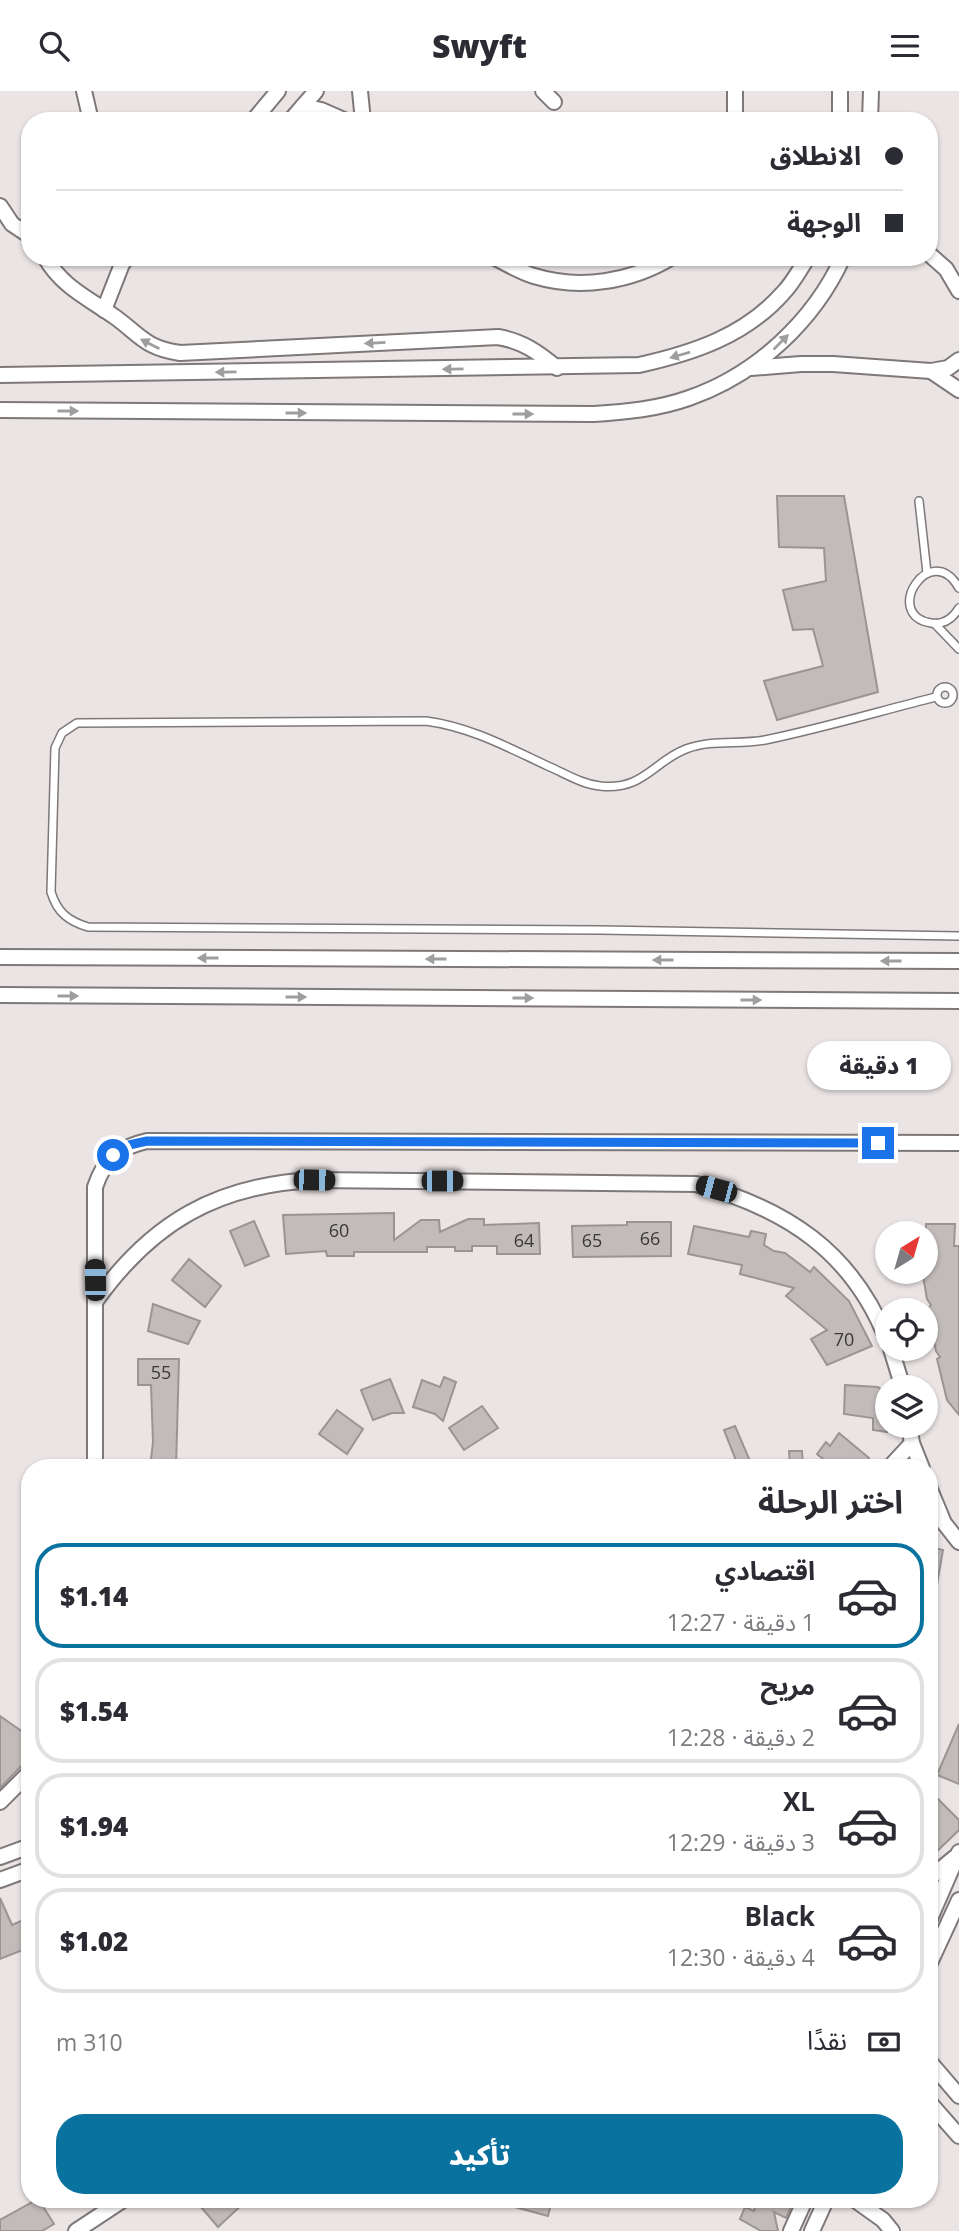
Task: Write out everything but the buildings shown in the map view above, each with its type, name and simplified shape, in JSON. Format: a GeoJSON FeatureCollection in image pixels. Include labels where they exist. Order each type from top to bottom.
{"type":"FeatureCollection","features":[{"type":"Feature","properties":{"kind":"street"},"geometry":{"type":"LineString","coordinates":[[260,112],[278,91]]}},
{"type":"Feature","properties":{"kind":"street"},"geometry":{"type":"LineString","coordinates":[[298,112],[316,91]]}},
{"type":"Feature","properties":{"kind":"street"},"geometry":{"type":"LineString","coordinates":[[360,91],[362,112]]}},
{"type":"Feature","properties":{"kind":"street"},"geometry":{"type":"LineString","coordinates":[[735,91],[735,112]]}},
{"type":"Feature","properties":{"kind":"street"},"geometry":{"type":"LineString","coordinates":[[840,91],[840,112]]}},
{"type":"Feature","properties":{"kind":"street"},"geometry":{"type":"LineString","coordinates":[[870,112],[871,91]]}},
{"type":"Feature","properties":{"kind":"street"},"geometry":{"type":"LineString","coordinates":[[88,94],[90,112]]}},
{"type":"Feature","properties":{"kind":"street"},"geometry":{"type":"LineString","coordinates":[[303,106],[326,112]]}},
{"type":"Feature","properties":{"kind":"street"},"geometry":{"type":"LineString","coordinates":[[0,205],[12,224],[21,230]]}},
{"type":"Feature","properties":{"kind":"street"},"geometry":{"type":"LineString","coordinates":[[938,262],[946,269],[959,291]]}},
{"type":"Feature","properties":{"kind":"street"},"geometry":{"type":"LineString","coordinates":[[51,266],[77,293],[151,346],[180,353],[498,337],[528,346],[557,368]]}},
{"type":"Feature","properties":{"kind":"street"},"geometry":{"type":"LineString","coordinates":[[104,310],[121,266]]}},
{"type":"Feature","properties":{"kind":"street"},"geometry":{"type":"LineString","coordinates":[[512,266],[533,276],[580,283],[620,280],[658,266]]}},
{"type":"Feature","properties":{"kind":"street"},"geometry":{"type":"LineString","coordinates":[[0,375],[639,365],[681,356],[720,340],[757,318],[784,293],[802,266]]}},
{"type":"Feature","properties":{"kind":"street"},"geometry":{"type":"LineString","coordinates":[[0,410],[594,414],[643,410],[690,398],[749,368],[773,350],[807,315],[839,266]]}},
{"type":"Feature","properties":{"kind":"street"},"geometry":{"type":"LineString","coordinates":[[749,368],[801,363],[931,371],[948,368],[959,360]]}},
{"type":"Feature","properties":{"kind":"street"},"geometry":{"type":"LineString","coordinates":[[931,371],[959,390]]}},
{"type":"Feature","properties":{"kind":"street"},"geometry":{"type":"LineString","coordinates":[[0,957],[959,961]]}},
{"type":"Feature","properties":{"kind":"street"},"geometry":{"type":"LineString","coordinates":[[0,995],[959,1001]]}},
{"type":"Feature","properties":{"kind":"street"},"geometry":{"type":"LineString","coordinates":[[95,1459],[95,1187],[101,1169],[113,1155],[129,1145],[147,1141],[959,1143]]}},
{"type":"Feature","properties":{"kind":"street"},"geometry":{"type":"LineString","coordinates":[[95,1302],[114,1275],[167,1226],[216,1199],[247,1188],[279,1182],[314,1180],[696,1184],[736,1194],[774,1211],[808,1234],[836,1260],[860,1289],[875,1314]]}},
{"type":"Feature","properties":{"kind":"street"},"geometry":{"type":"LineString","coordinates":[[911,1438],[918,1459]]}},
{"type":"Feature","properties":{"kind":"street"},"geometry":{"type":"LineString","coordinates":[[897,1459],[912,1443]]}},
{"type":"Feature","properties":{"kind":"street"},"geometry":{"type":"LineString","coordinates":[[938,1523],[959,1542]]}},
{"type":"Feature","properties":{"kind":"street"},"geometry":{"type":"LineString","coordinates":[[0,1802],[21,1781]]}},
{"type":"Feature","properties":{"kind":"street"},"geometry":{"type":"LineString","coordinates":[[0,1857],[21,1849]]}},
{"type":"Feature","properties":{"kind":"street"},"geometry":{"type":"LineString","coordinates":[[938,1871],[958,1853]]}},
{"type":"Feature","properties":{"kind":"street"},"geometry":{"type":"LineString","coordinates":[[938,1900],[958,1853]]}},
{"type":"Feature","properties":{"kind":"street"},"geometry":{"type":"LineString","coordinates":[[0,1880],[21,1872]]}},
{"type":"Feature","properties":{"kind":"street"},"geometry":{"type":"LineString","coordinates":[[938,1946],[959,1900]]}},
{"type":"Feature","properties":{"kind":"street"},"geometry":{"type":"LineString","coordinates":[[938,2072],[959,2096]]}},
{"type":"Feature","properties":{"kind":"street"},"geometry":{"type":"LineString","coordinates":[[938,2112],[959,2136]]}},
{"type":"Feature","properties":{"kind":"street"},"geometry":{"type":"LineString","coordinates":[[76,2231],[111,2208]]}},
{"type":"Feature","properties":{"kind":"street"},"geometry":{"type":"LineString","coordinates":[[791,2231],[801,2208]]}},
{"type":"Feature","properties":{"kind":"street"},"geometry":{"type":"LineString","coordinates":[[812,2231],[822,2208]]}},
{"type":"Feature","properties":{"kind":"street"},"geometry":{"type":"LineString","coordinates":[[866,2208],[883,2220],[892,2231]]}},
{"type":"Feature","properties":{"kind":"lane"},"geometry":{"type":"LineString","coordinates":[[919,501],[928,573]]}},
{"type":"Feature","properties":{"kind":"lane"},"geometry":{"type":"LineString","coordinates":[[959,588],[949,576],[928,573],[915,583],[910,598],[920,619],[935,624],[959,649]]}},
{"type":"Feature","properties":{"kind":"lane"},"geometry":{"type":"LineString","coordinates":[[935,624],[949,620],[959,609]]}},
{"type":"Feature","properties":{"kind":"lane"},"geometry":{"type":"LineString","coordinates":[[956,698],[942,703],[936,697],[767,739],[719,742],[693,747],[671,757],[637,780],[607,786],[582,782],[472,730],[426,721],[77,723],[62,733],[55,748],[51,892],[55,905],[64,916],[88,927],[586,929],[959,936]]}},
{"type":"Feature","properties":{"kind":"route"},"geometry":{"type":"LineString","coordinates":[[113,1155],[129,1145],[147,1141],[878,1143]]}}]}
